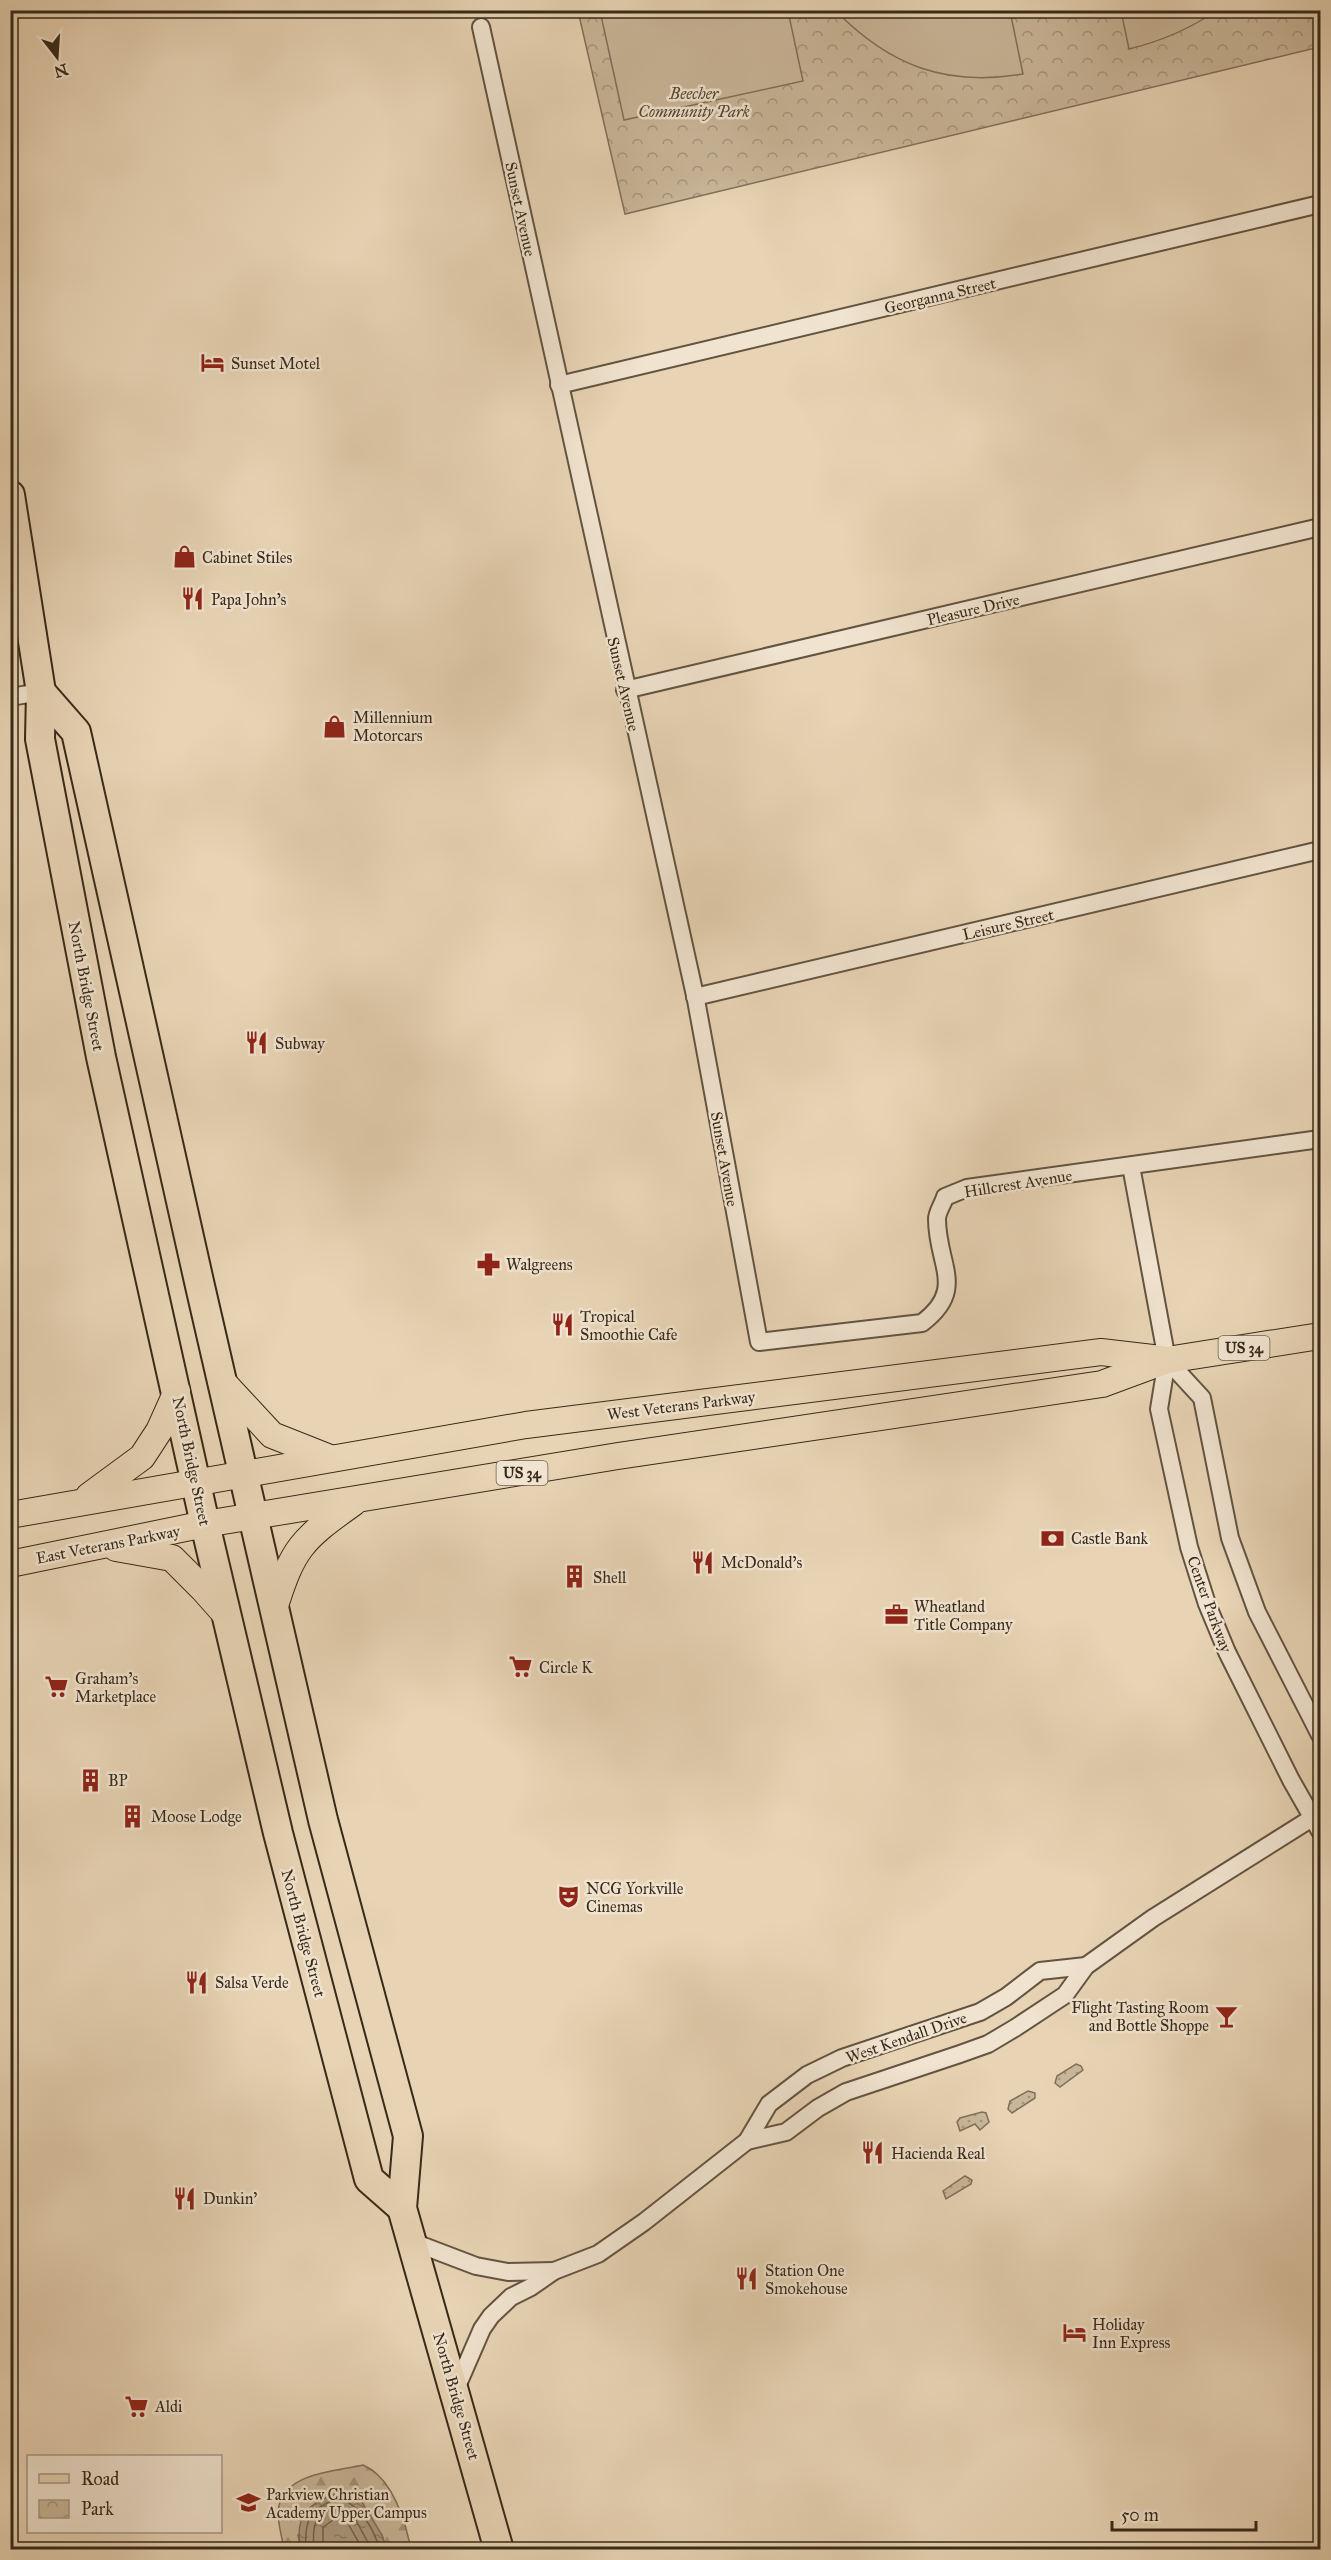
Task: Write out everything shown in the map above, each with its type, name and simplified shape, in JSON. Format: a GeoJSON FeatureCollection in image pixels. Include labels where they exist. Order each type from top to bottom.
{"type":"FeatureCollection","features":[{"type":"Feature","properties":{"kind":"highway","name":"North Bridge Street"},"geometry":{"type":"LineString","coordinates":[[10,495],[41,692],[40,739],[100,1057],[177,1391],[205,1524],[278,1833],[369,2179],[402,2208]]}},
{"type":"Feature","properties":{"kind":"highway","name":"North Bridge Street"},"geometry":{"type":"LineString","coordinates":[[41,692],[76,732],[221,1380],[326,1831],[408,2136],[402,2208],[499,2550]]}},
{"type":"Feature","properties":{"kind":"main road","name":"West Veterans Parkway"},"geometry":{"type":"LineString","coordinates":[[205,1524],[253,1518],[618,1456],[1102,1384],[1167,1360],[1320,1336]]}},
{"type":"Feature","properties":{"kind":"main road","name":"West Veterans Parkway"},"geometry":{"type":"LineString","coordinates":[[197,1481],[611,1412],[1101,1352],[1167,1360]]}},
{"type":"Feature","properties":{"kind":"main road"},"geometry":{"type":"LineString","coordinates":[[221,1380],[272,1435],[331,1458]]}},
{"type":"Feature","properties":{"kind":"main road"},"geometry":{"type":"LineString","coordinates":[[79,1502],[142,1457],[159,1431],[177,1391]]}},
{"type":"Feature","properties":{"kind":"main road","name":"US 34"},"geometry":{"type":"LineString","coordinates":[[10,1515],[197,1481]]}},
{"type":"Feature","properties":{"kind":"main road"},"geometry":{"type":"LineString","coordinates":[[274,1609],[287,1567],[299,1546],[358,1500]]}},
{"type":"Feature","properties":{"kind":"main road","name":"East Veterans Parkway"},"geometry":{"type":"LineString","coordinates":[[10,1564],[205,1524]]}},
{"type":"Feature","properties":{"kind":"main road"},"geometry":{"type":"LineString","coordinates":[[95,1546],[140,1551],[171,1558],[204,1589],[227,1616]]}},
{"type":"Feature","properties":{"kind":"street","name":"Sunset Avenue"},"geometry":{"type":"LineString","coordinates":[[481,27],[695,997],[759,1342]]}},
{"type":"Feature","properties":{"kind":"street","name":"Georganna Street"},"geometry":{"type":"LineString","coordinates":[[559,385],[1320,204]]}},
{"type":"Feature","properties":{"kind":"street","name":"Pleasure Drive"},"geometry":{"type":"LineString","coordinates":[[626,690],[1320,528]]}},
{"type":"Feature","properties":{"kind":"street"},"geometry":{"type":"LineString","coordinates":[[10,697],[41,692]]}},
{"type":"Feature","properties":{"kind":"street","name":"Leisure Street"},"geometry":{"type":"LineString","coordinates":[[695,997],[1320,850]]}},
{"type":"Feature","properties":{"kind":"street","name":"Hillcrest Avenue"},"geometry":{"type":"LineString","coordinates":[[759,1342],[922,1323],[940,1310],[948,1290],[937,1217],[945,1197],[967,1188],[1320,1139]]}},
{"type":"Feature","properties":{"kind":"street","name":"Center Parkway"},"geometry":{"type":"LineString","coordinates":[[1131,1166],[1167,1360],[1159,1409],[1182,1519],[1207,1604],[1263,1727],[1318,1821]]}},
{"type":"Feature","properties":{"kind":"street"},"geometry":{"type":"LineString","coordinates":[[1167,1360],[1202,1398],[1230,1538],[1257,1612],[1320,1735]]}},
{"type":"Feature","properties":{"kind":"street","name":"West Kendall Drive"},"geometry":{"type":"LineString","coordinates":[[747,2141],[786,2132],[818,2108],[846,2092],[988,2044],[1065,1995],[1086,1966],[1153,1918],[1318,1821]]}},
{"type":"Feature","properties":{"kind":"street","name":"West Kendall Drive"},"geometry":{"type":"LineString","coordinates":[[455,2391],[490,2316],[511,2297],[531,2288],[554,2271],[598,2254],[653,2216],[747,2141],[769,2104],[807,2076],[842,2058],[980,2012],[1006,1997],[1040,1971],[1086,1966]]}},
{"type":"Feature","properties":{"kind":"street","name":"West Kendall Drive"},"geometry":{"type":"LineString","coordinates":[[413,2242],[476,2266],[508,2272],[554,2271]]}},
{"type":"Feature","properties":{"kind":"green space"},"geometry":{"type":"Polygon","coordinates":[[[1121,10],[1216,11],[1174,34],[1129,49],[1121,10]]]}},
{"type":"Feature","properties":{"kind":"green space","name":"Beecher Community Park"},"geometry":{"type":"Polygon","coordinates":[[[578,11],[1320,11],[1320,47],[625,214],[578,11]]]}},
{"type":"Feature","properties":{"kind":"green space"},"geometry":{"type":"Polygon","coordinates":[[[600,11],[788,11],[803,81],[624,120],[600,11]]]}},
{"type":"Feature","properties":{"kind":"green space"},"geometry":{"type":"Polygon","coordinates":[[[836,11],[1010,11],[1023,74],[969,77],[921,68],[877,46],[836,11]]]}},
{"type":"Feature","properties":{"kind":"green space"},"geometry":{"type":"Polygon","coordinates":[[[1076,2064],[1083,2070],[1060,2087],[1055,2083],[1057,2076],[1076,2064]]]}},
{"type":"Feature","properties":{"kind":"green space"},"geometry":{"type":"Polygon","coordinates":[[[1028,2091],[1035,2093],[1035,2098],[1012,2113],[1008,2109],[1010,2101],[1028,2091]]]}},
{"type":"Feature","properties":{"kind":"green space"},"geometry":{"type":"Polygon","coordinates":[[[986,2113],[989,2122],[980,2130],[975,2124],[960,2131],[957,2122],[960,2118],[986,2113]]]}},
{"type":"Feature","properties":{"kind":"green space"},"geometry":{"type":"Polygon","coordinates":[[[965,2176],[972,2180],[971,2184],[946,2199],[943,2191],[965,2176]]]}},
{"type":"Feature","properties":{"kind":"green space"},"geometry":{"type":"Polygon","coordinates":[[[363,2465],[373,2471],[390,2490],[401,2513],[411,2549],[386,2549],[382,2535],[298,2535],[301,2549],[284,2549],[278,2513],[280,2502],[286,2492],[294,2484],[316,2474],[363,2465]]]}},
{"type":"Feature","properties":{"kind":"water"},"geometry":{"type":"Polygon","coordinates":[[[341,2492],[362,2502],[382,2535],[386,2549],[301,2549],[300,2527],[306,2512],[321,2500],[341,2492]]]}},
{"type":"Feature","properties":{"kind":"place","name":"Sunset Motel"},"geometry":{"type":"Point","coordinates":[213,363]}},
{"type":"Feature","properties":{"kind":"place","name":"Cabinet Stiles"},"geometry":{"type":"Point","coordinates":[184,557]}},
{"type":"Feature","properties":{"kind":"place","name":"Papa John's"},"geometry":{"type":"Point","coordinates":[193,599]}},
{"type":"Feature","properties":{"kind":"place","name":"Millennium Motorcars"},"geometry":{"type":"Point","coordinates":[335,726]}},
{"type":"Feature","properties":{"kind":"place","name":"Subway"},"geometry":{"type":"Point","coordinates":[257,1043]}},
{"type":"Feature","properties":{"kind":"place","name":"Walgreens"},"geometry":{"type":"Point","coordinates":[488,1264]}},
{"type":"Feature","properties":{"kind":"place","name":"Tropical Smoothie Cafe"},"geometry":{"type":"Point","coordinates":[562,1325]}},
{"type":"Feature","properties":{"kind":"place","name":"Castle Bank"},"geometry":{"type":"Point","coordinates":[1053,1538]}},
{"type":"Feature","properties":{"kind":"place","name":"McDonald's"},"geometry":{"type":"Point","coordinates":[703,1562]}},
{"type":"Feature","properties":{"kind":"place","name":"Shell"},"geometry":{"type":"Point","coordinates":[575,1577]}},
{"type":"Feature","properties":{"kind":"place","name":"Wheatland Title Company"},"geometry":{"type":"Point","coordinates":[896,1615]}},
{"type":"Feature","properties":{"kind":"place","name":"Circle K"},"geometry":{"type":"Point","coordinates":[521,1667]}},
{"type":"Feature","properties":{"kind":"place","name":"Graham's Marketplace"},"geometry":{"type":"Point","coordinates":[57,1687]}},
{"type":"Feature","properties":{"kind":"place","name":"BP"},"geometry":{"type":"Point","coordinates":[90,1780]}},
{"type":"Feature","properties":{"kind":"place","name":"Moose Lodge"},"geometry":{"type":"Point","coordinates":[133,1816]}},
{"type":"Feature","properties":{"kind":"place","name":"NCG Yorkville Cinemas"},"geometry":{"type":"Point","coordinates":[568,1897]}},
{"type":"Feature","properties":{"kind":"place","name":"Salsa Verde"},"geometry":{"type":"Point","coordinates":[197,1982]}},
{"type":"Feature","properties":{"kind":"place","name":"Flight Tasting Room and Bottle Shoppe"},"geometry":{"type":"Point","coordinates":[1227,2016]}},
{"type":"Feature","properties":{"kind":"place","name":"Hacienda Real"},"geometry":{"type":"Point","coordinates":[873,2153]}},
{"type":"Feature","properties":{"kind":"place","name":"Dunkin'"},"geometry":{"type":"Point","coordinates":[185,2198]}},
{"type":"Feature","properties":{"kind":"place","name":"Station One Smokehouse"},"geometry":{"type":"Point","coordinates":[747,2279]}},
{"type":"Feature","properties":{"kind":"place","name":"Holiday Inn Express"},"geometry":{"type":"Point","coordinates":[1074,2333]}},
{"type":"Feature","properties":{"kind":"place","name":"Aldi"},"geometry":{"type":"Point","coordinates":[137,2406]}},
{"type":"Feature","properties":{"kind":"place","name":"Parkview Christian Academy Upper Campus"},"geometry":{"type":"Point","coordinates":[248,2503]}}]}
